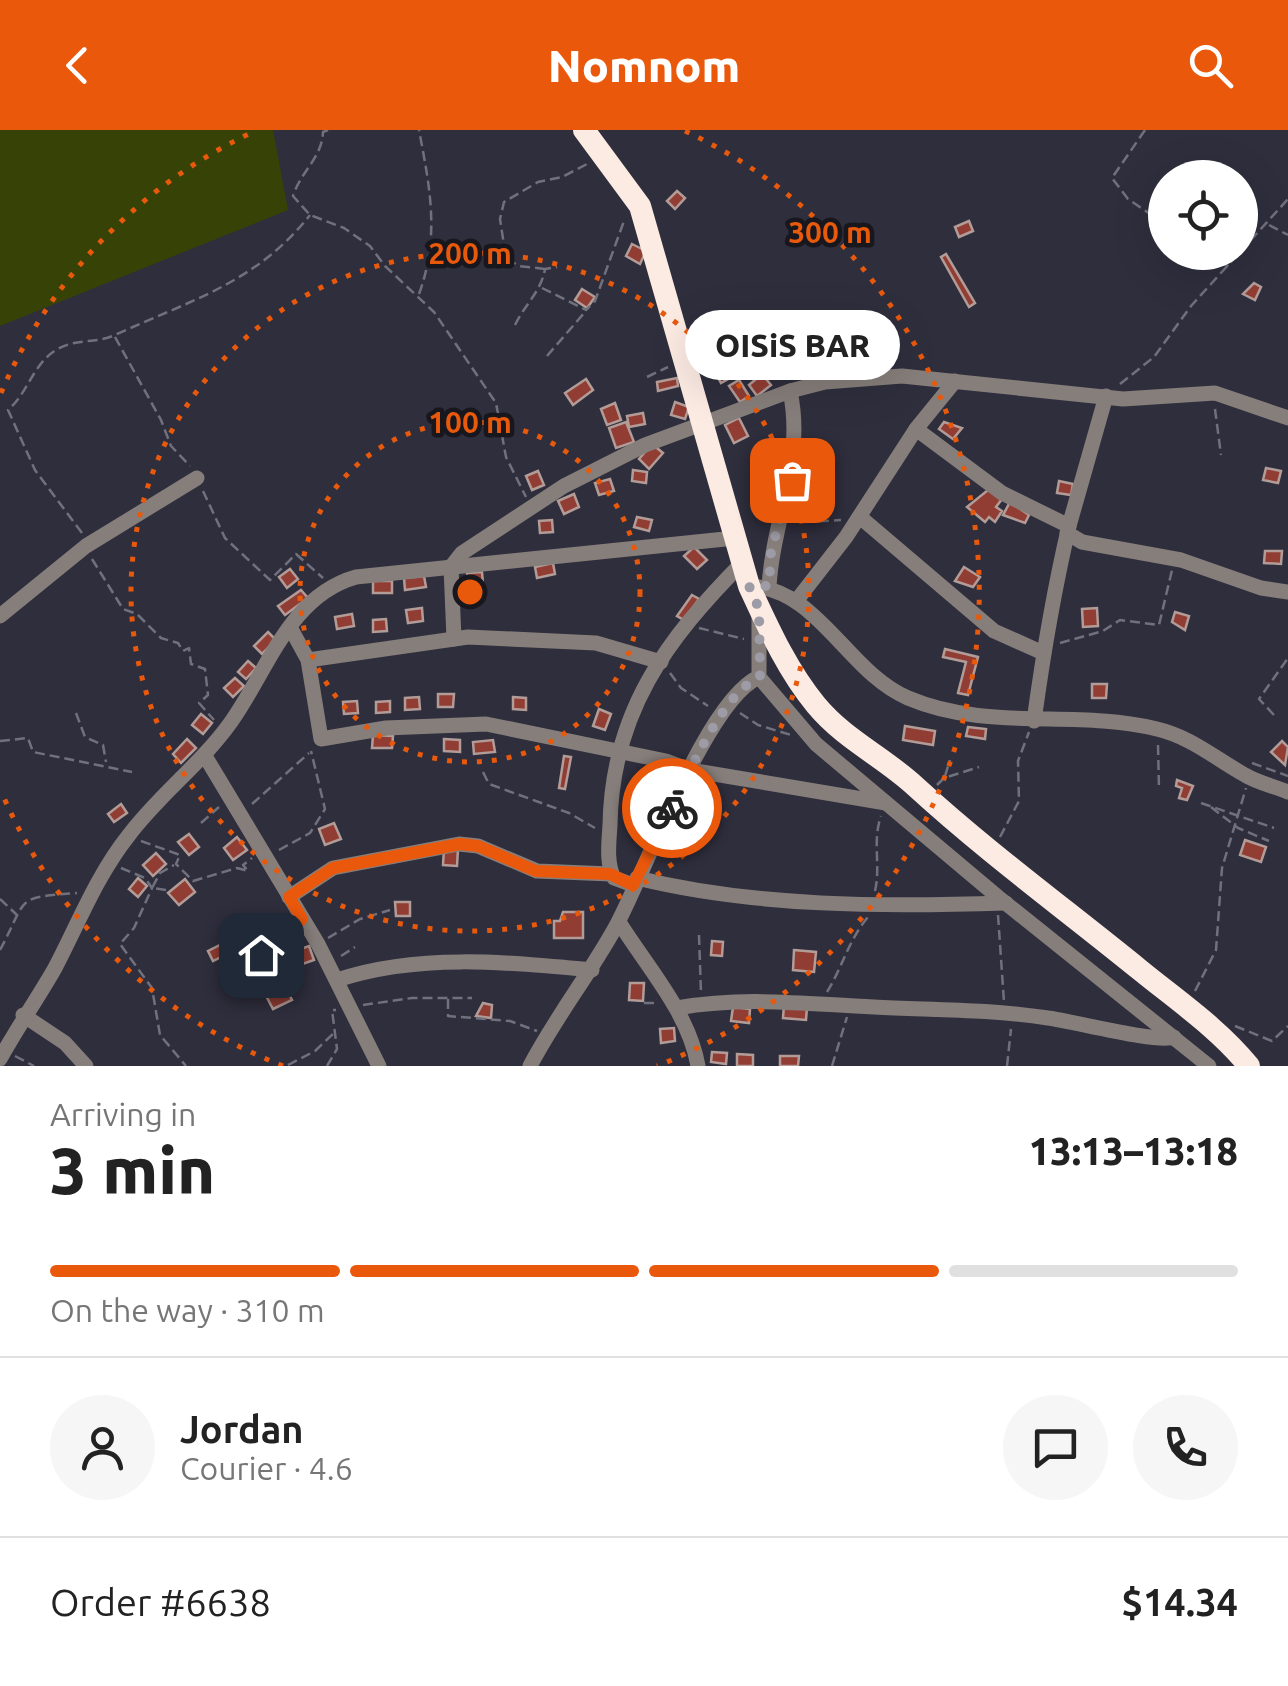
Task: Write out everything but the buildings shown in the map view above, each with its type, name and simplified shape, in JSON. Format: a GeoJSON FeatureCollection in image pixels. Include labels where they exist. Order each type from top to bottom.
{"type":"FeatureCollection","features":[{"type":"Feature","properties":{"kind":"highway"},"geometry":{"type":"LineString","coordinates":[[584,130],[640,206],[735,538],[743,562],[759,586],[759,609],[816,705],[851,742],[926,797],[966,835],[1184,1004],[1222,1036],[1249,1066]]}},
{"type":"Feature","properties":{"kind":"street"},"geometry":{"type":"LineString","coordinates":[[454,639],[451,567],[462,552],[531,507],[622,456],[790,391],[854,378],[902,376],[1108,397],[1216,393],[1288,418]]}},
{"type":"Feature","properties":{"kind":"street"},"geometry":{"type":"LineString","coordinates":[[797,600],[858,518],[916,429],[955,381]]}},
{"type":"Feature","properties":{"kind":"street"},"geometry":{"type":"LineString","coordinates":[[790,391],[792,480],[759,586],[797,600],[852,657],[902,696],[946,714],[1198,745],[1250,778],[1288,792]]}},
{"type":"Feature","properties":{"kind":"street"},"geometry":{"type":"LineString","coordinates":[[1034,725],[1041,652],[1058,593],[1068,530],[1108,397]]}},
{"type":"Feature","properties":{"kind":"street"},"geometry":{"type":"LineString","coordinates":[[916,429],[1002,492],[1082,542],[1170,558],[1288,592]]}},
{"type":"Feature","properties":{"kind":"street"},"geometry":{"type":"LineString","coordinates":[[0,616],[86,546],[197,478]]}},
{"type":"Feature","properties":{"kind":"street"},"geometry":{"type":"LineString","coordinates":[[858,518],[994,631],[1041,652]]}},
{"type":"Feature","properties":{"kind":"street"},"geometry":{"type":"LineString","coordinates":[[2,1054],[53,971],[88,900],[128,834],[205,756],[290,627],[329,586],[356,577],[735,538]]}},
{"type":"Feature","properties":{"kind":"street"},"geometry":{"type":"LineString","coordinates":[[610,874],[612,784],[636,697],[743,562]]}},
{"type":"Feature","properties":{"kind":"street"},"geometry":{"type":"LineString","coordinates":[[759,609],[760,677],[816,744],[1000,904],[1209,1066]]}},
{"type":"Feature","properties":{"kind":"street"},"geometry":{"type":"LineString","coordinates":[[290,627],[308,660],[316,745],[446,722],[525,730],[666,761],[690,770],[888,805]]}},
{"type":"Feature","properties":{"kind":"street"},"geometry":{"type":"LineString","coordinates":[[308,660],[454,639],[596,643],[659,664]]}},
{"type":"Feature","properties":{"kind":"street"},"geometry":{"type":"LineString","coordinates":[[530,1066],[619,922],[690,770],[727,708],[744,687],[760,677]]}},
{"type":"Feature","properties":{"kind":"street"},"geometry":{"type":"LineString","coordinates":[[205,756],[318,944],[380,1066]]}},
{"type":"Feature","properties":{"kind":"street"},"geometry":{"type":"LineString","coordinates":[[289,897],[333,868],[460,844],[478,846],[536,871],[610,874],[682,889],[874,905],[1000,904]]}},
{"type":"Feature","properties":{"kind":"street"},"geometry":{"type":"LineString","coordinates":[[261,955],[302,919]]}},
{"type":"Feature","properties":{"kind":"street"},"geometry":{"type":"LineString","coordinates":[[619,922],[677,1008],[694,1043],[698,1066]]}},
{"type":"Feature","properties":{"kind":"street"},"geometry":{"type":"LineString","coordinates":[[332,973],[402,964],[493,962],[592,970]]}},
{"type":"Feature","properties":{"kind":"street"},"geometry":{"type":"LineString","coordinates":[[677,1008],[770,998],[816,1004],[1006,1011],[1104,1026],[1149,1040],[1174,1036]]}},
{"type":"Feature","properties":{"kind":"street"},"geometry":{"type":"LineString","coordinates":[[23,1015],[65,1043],[86,1066]]}},
{"type":"Feature","properties":{"kind":"path"},"geometry":{"type":"LineString","coordinates":[[328,130],[323,132],[323,150],[298,179],[292,196],[310,215],[344,228],[370,246],[384,266],[418,295],[470,361],[496,403],[506,457],[531,507]]}},
{"type":"Feature","properties":{"kind":"path"},"geometry":{"type":"LineString","coordinates":[[418,295],[429,265],[434,204],[419,130]]}},
{"type":"Feature","properties":{"kind":"path"},"geometry":{"type":"LineString","coordinates":[[1145,130],[1112,178],[1128,199],[1148,213]]}},
{"type":"Feature","properties":{"kind":"path"},"geometry":{"type":"LineString","coordinates":[[556,266],[518,266],[506,258],[500,219],[504,202],[538,182],[584,167],[602,152]]}},
{"type":"Feature","properties":{"kind":"path"},"geometry":{"type":"LineString","coordinates":[[1258,235],[1288,200]]}},
{"type":"Feature","properties":{"kind":"path"},"geometry":{"type":"LineString","coordinates":[[547,356],[596,301],[622,223],[640,206]]}},
{"type":"Feature","properties":{"kind":"path"},"geometry":{"type":"LineString","coordinates":[[230,722],[214,720],[199,703],[208,695],[208,678],[205,669],[191,664],[189,648],[183,651],[178,643],[161,638],[138,614],[123,609],[86,546],[80,527],[66,517],[64,507],[28,458],[8,410],[54,350],[80,340],[114,336],[150,317],[197,301],[264,264],[310,215]]}},
{"type":"Feature","properties":{"kind":"path"},"geometry":{"type":"LineString","coordinates":[[1268,224],[1288,235]]}},
{"type":"Feature","properties":{"kind":"path"},"geometry":{"type":"LineString","coordinates":[[515,325],[542,288],[545,269]]}},
{"type":"Feature","properties":{"kind":"path"},"geometry":{"type":"LineString","coordinates":[[1108,397],[1154,357],[1191,306],[1227,270]]}},
{"type":"Feature","properties":{"kind":"path"},"geometry":{"type":"LineString","coordinates":[[542,288],[586,310]]}},
{"type":"Feature","properties":{"kind":"path"},"geometry":{"type":"LineString","coordinates":[[763,319],[782,350],[790,391]]}},
{"type":"Feature","properties":{"kind":"path"},"geometry":{"type":"LineString","coordinates":[[114,336],[161,420],[161,429],[197,478],[226,538],[270,580],[296,554],[329,586]]}},
{"type":"Feature","properties":{"kind":"path"},"geometry":{"type":"LineString","coordinates":[[647,376],[687,363]]}},
{"type":"Feature","properties":{"kind":"path"},"geometry":{"type":"LineString","coordinates":[[1216,393],[1214,432],[1221,455]]}},
{"type":"Feature","properties":{"kind":"path"},"geometry":{"type":"LineString","coordinates":[[804,522],[858,518]]}},
{"type":"Feature","properties":{"kind":"path"},"geometry":{"type":"LineString","coordinates":[[1058,644],[1103,631],[1120,620],[1159,626],[1170,586],[1170,558]]}},
{"type":"Feature","properties":{"kind":"path"},"geometry":{"type":"LineString","coordinates":[[684,632],[706,626],[758,645]]}},
{"type":"Feature","properties":{"kind":"path"},"geometry":{"type":"LineString","coordinates":[[1274,716],[1259,699],[1288,658]]}},
{"type":"Feature","properties":{"kind":"path"},"geometry":{"type":"LineString","coordinates":[[659,664],[696,700],[727,708]]}},
{"type":"Feature","properties":{"kind":"path"},"geometry":{"type":"LineString","coordinates":[[76,714],[84,737],[103,745],[106,764]]}},
{"type":"Feature","properties":{"kind":"path"},"geometry":{"type":"LineString","coordinates":[[1003,860],[1000,832],[1019,801],[1018,762],[1034,725]]}},
{"type":"Feature","properties":{"kind":"path"},"geometry":{"type":"LineString","coordinates":[[1155,737],[1172,746]]}},
{"type":"Feature","properties":{"kind":"path"},"geometry":{"type":"LineString","coordinates":[[1155,737],[1159,789]]}},
{"type":"Feature","properties":{"kind":"path"},"geometry":{"type":"LineString","coordinates":[[0,741],[28,738],[33,752],[132,772]]}},
{"type":"Feature","properties":{"kind":"path"},"geometry":{"type":"LineString","coordinates":[[240,816],[316,745]]}},
{"type":"Feature","properties":{"kind":"path"},"geometry":{"type":"LineString","coordinates":[[176,864],[193,880],[237,868],[244,873],[248,872],[242,865],[254,856],[266,859],[310,833],[325,808],[316,745]]}},
{"type":"Feature","properties":{"kind":"path"},"geometry":{"type":"LineString","coordinates":[[926,797],[944,778],[950,760]]}},
{"type":"Feature","properties":{"kind":"path"},"geometry":{"type":"LineString","coordinates":[[1242,761],[1288,776]]}},
{"type":"Feature","properties":{"kind":"path"},"geometry":{"type":"LineString","coordinates":[[944,778],[979,767]]}},
{"type":"Feature","properties":{"kind":"path"},"geometry":{"type":"LineString","coordinates":[[482,772],[489,784],[569,814],[600,832],[610,826]]}},
{"type":"Feature","properties":{"kind":"path"},"geometry":{"type":"LineString","coordinates":[[202,823],[229,796]]}},
{"type":"Feature","properties":{"kind":"path"},"geometry":{"type":"LineString","coordinates":[[1202,804],[1239,813],[1274,828]]}},
{"type":"Feature","properties":{"kind":"path"},"geometry":{"type":"LineString","coordinates":[[816,1004],[839,976],[848,942],[874,905],[880,871],[875,835],[888,805]]}},
{"type":"Feature","properties":{"kind":"path"},"geometry":{"type":"LineString","coordinates":[[1210,806],[1238,828],[1269,841]]}},
{"type":"Feature","properties":{"kind":"path"},"geometry":{"type":"LineString","coordinates":[[1184,1004],[1216,950],[1222,868],[1238,828],[1239,813]]}},
{"type":"Feature","properties":{"kind":"path"},"geometry":{"type":"LineString","coordinates":[[128,834],[156,850],[180,856],[176,864],[160,872],[134,928],[120,944],[152,988],[160,1035],[186,1066]]}},
{"type":"Feature","properties":{"kind":"path"},"geometry":{"type":"LineString","coordinates":[[110,860],[145,878],[152,888],[166,890]]}},
{"type":"Feature","properties":{"kind":"path"},"geometry":{"type":"LineString","coordinates":[[0,950],[22,905],[35,895],[78,893],[88,900]]}},
{"type":"Feature","properties":{"kind":"path"},"geometry":{"type":"LineString","coordinates":[[0,900],[18,916]]}},
{"type":"Feature","properties":{"kind":"path"},"geometry":{"type":"LineString","coordinates":[[1000,904],[1006,1011],[1013,1033],[1007,1066]]}},
{"type":"Feature","properties":{"kind":"path"},"geometry":{"type":"LineString","coordinates":[[318,944],[360,919],[390,910]]}},
{"type":"Feature","properties":{"kind":"path"},"geometry":{"type":"LineString","coordinates":[[699,935],[701,1004]]}},
{"type":"Feature","properties":{"kind":"path"},"geometry":{"type":"LineString","coordinates":[[332,973],[354,947]]}},
{"type":"Feature","properties":{"kind":"path"},"geometry":{"type":"LineString","coordinates":[[430,990],[431,999]]}},
{"type":"Feature","properties":{"kind":"path"},"geometry":{"type":"LineString","coordinates":[[431,999],[437,990]]}},
{"type":"Feature","properties":{"kind":"path"},"geometry":{"type":"LineString","coordinates":[[448,998],[448,1016],[510,1021],[547,1037]]}},
{"type":"Feature","properties":{"kind":"path"},"geometry":{"type":"LineString","coordinates":[[328,1066],[336,1049],[332,1010],[472,998]]}},
{"type":"Feature","properties":{"kind":"path"},"geometry":{"type":"LineString","coordinates":[[832,1066],[846,1018],[859,1006]]}},
{"type":"Feature","properties":{"kind":"path"},"geometry":{"type":"LineString","coordinates":[[1222,1036],[1235,1026],[1272,1042],[1288,1026]]}},
{"type":"Feature","properties":{"kind":"path"},"geometry":{"type":"LineString","coordinates":[[288,1065],[315,1051],[336,1031]]}},
{"type":"Feature","properties":{"kind":"path"},"geometry":{"type":"LineString","coordinates":[[2,1054],[34,1066]]}},
{"type":"Feature","properties":{"kind":"green space"},"geometry":{"type":"Polygon","coordinates":[[[0,130],[273,130],[288,210],[0,326],[0,130]]]}},
{"type":"Feature","properties":{"kind":"way so far"},"geometry":{"type":"LineString","coordinates":[[672,808],[727,708],[744,687],[760,677],[759,609],[749,586],[769,586],[771,551],[792,480]]}},
{"type":"Feature","properties":{"kind":"place","name":"OISiS BAR"},"geometry":{"type":"Point","coordinates":[792,480]}},
{"type":"Feature","properties":{"kind":"route"},"geometry":{"type":"LineString","coordinates":[[261,955],[302,919],[289,897],[333,868],[444,845],[478,846],[536,871],[610,874],[633,885],[672,808]]}}]}
